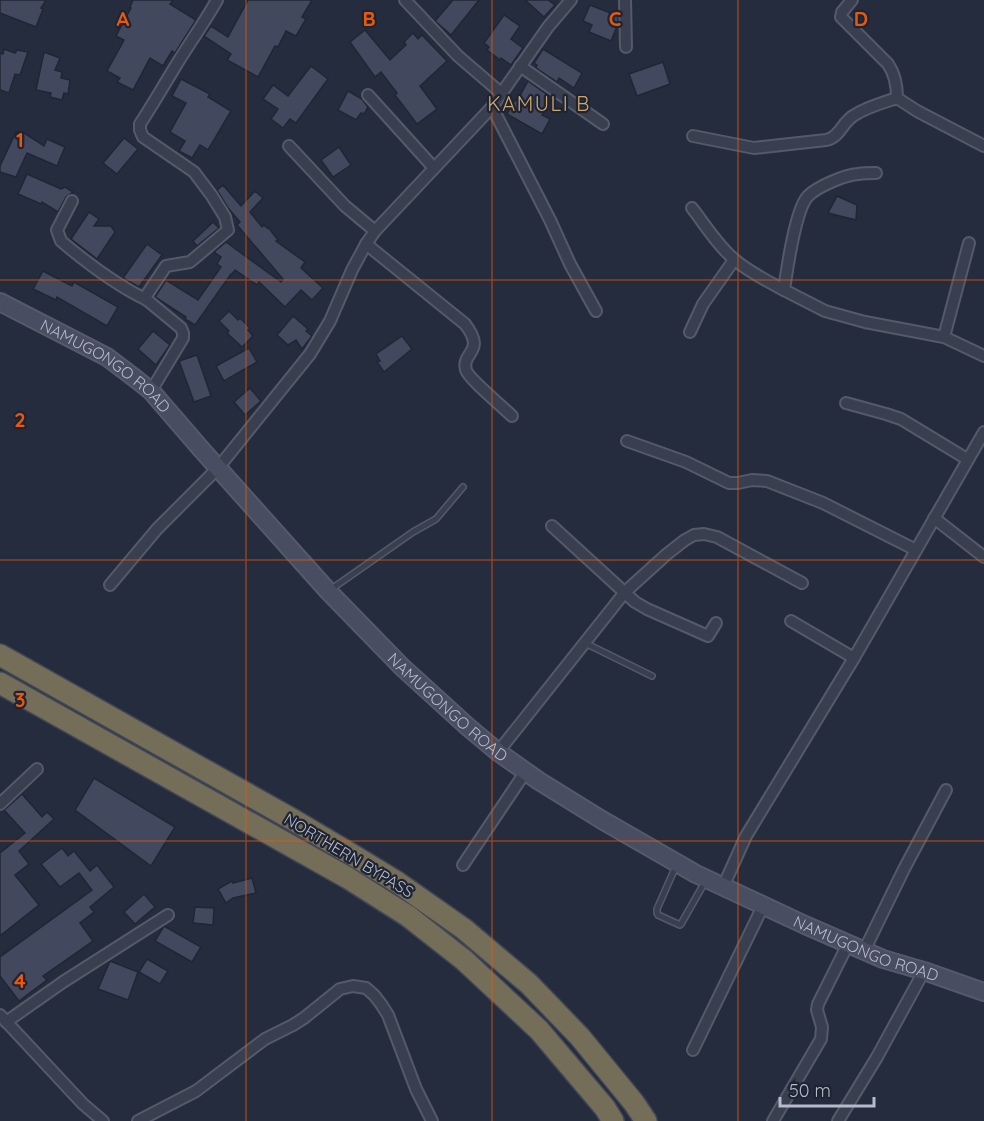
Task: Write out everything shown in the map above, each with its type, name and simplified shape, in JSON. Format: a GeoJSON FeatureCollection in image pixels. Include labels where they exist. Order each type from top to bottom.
{"type":"FeatureCollection","features":[{"type":"Feature","properties":{"kind":"highway","name":"NORTHERN BYPASS"},"geometry":{"type":"LineString","coordinates":[[0,655],[351,854],[397,882],[464,929],[529,984],[580,1037],[646,1121]]}},
{"type":"Feature","properties":{"kind":"highway","name":"NORTHERN BYPASS"},"geometry":{"type":"LineString","coordinates":[[0,682],[348,878],[408,916],[464,960],[539,1030],[605,1108],[613,1121]]}},
{"type":"Feature","properties":{"kind":"main road","name":"NAMUGONGO ROAD"},"geometry":{"type":"LineString","coordinates":[[0,302],[107,357],[151,391],[328,591],[402,667],[498,752],[602,820],[706,879],[883,959],[984,992]]}},
{"type":"Feature","properties":{"kind":"street"},"geometry":{"type":"LineString","coordinates":[[147,300],[146,296],[166,266],[190,262],[228,230],[225,217],[194,172],[154,145],[143,136],[140,130],[140,124],[217,0]]}},
{"type":"Feature","properties":{"kind":"street"},"geometry":{"type":"LineString","coordinates":[[405,0],[458,57],[501,93]]}},
{"type":"Feature","properties":{"kind":"street"},"geometry":{"type":"LineString","coordinates":[[110,585],[157,529],[218,468],[310,354],[330,321],[352,270],[375,231],[492,107],[548,27],[571,0]]}},
{"type":"Feature","properties":{"kind":"street"},"geometry":{"type":"LineString","coordinates":[[625,0],[626,47]]}},
{"type":"Feature","properties":{"kind":"street"},"geometry":{"type":"LineString","coordinates":[[852,0],[841,16],[893,71],[897,98]]}},
{"type":"Feature","properties":{"kind":"street"},"geometry":{"type":"LineString","coordinates":[[520,66],[603,124]]}},
{"type":"Feature","properties":{"kind":"street"},"geometry":{"type":"LineString","coordinates":[[368,95],[434,168]]}},
{"type":"Feature","properties":{"kind":"street"},"geometry":{"type":"LineString","coordinates":[[693,136],[754,148],[833,139],[850,117],[897,98]]}},
{"type":"Feature","properties":{"kind":"street"},"geometry":{"type":"LineString","coordinates":[[897,98],[984,146]]}},
{"type":"Feature","properties":{"kind":"street"},"geometry":{"type":"LineString","coordinates":[[492,107],[570,264],[596,311]]}},
{"type":"Feature","properties":{"kind":"street"},"geometry":{"type":"LineString","coordinates":[[289,146],[345,206],[375,231]]}},
{"type":"Feature","properties":{"kind":"street"},"geometry":{"type":"LineString","coordinates":[[784,290],[789,255],[801,207],[808,196],[840,178],[876,173]]}},
{"type":"Feature","properties":{"kind":"street"},"geometry":{"type":"LineString","coordinates":[[72,201],[57,230],[61,241],[116,283],[147,300],[181,328],[183,338],[151,391]]}},
{"type":"Feature","properties":{"kind":"street"},"geometry":{"type":"LineString","coordinates":[[692,208],[734,260],[825,311],[866,322],[944,337],[984,356]]}},
{"type":"Feature","properties":{"kind":"street"},"geometry":{"type":"LineString","coordinates":[[944,337],[969,243]]}},
{"type":"Feature","properties":{"kind":"street"},"geometry":{"type":"LineString","coordinates":[[366,244],[465,324],[475,342],[465,364],[467,375],[512,416]]}},
{"type":"Feature","properties":{"kind":"street"},"geometry":{"type":"LineString","coordinates":[[690,332],[703,304],[734,260]]}},
{"type":"Feature","properties":{"kind":"street"},"geometry":{"type":"LineString","coordinates":[[846,403],[901,419],[967,459]]}},
{"type":"Feature","properties":{"kind":"street"},"geometry":{"type":"LineString","coordinates":[[723,887],[746,836],[854,658],[984,432]]}},
{"type":"Feature","properties":{"kind":"street"},"geometry":{"type":"LineString","coordinates":[[627,441],[686,462],[729,483],[767,481],[823,503],[916,550]]}},
{"type":"Feature","properties":{"kind":"street"},"geometry":{"type":"LineString","coordinates":[[934,518],[984,557]]}},
{"type":"Feature","properties":{"kind":"street"},"geometry":{"type":"LineString","coordinates":[[552,526],[635,602],[708,636],[716,623]]}},
{"type":"Feature","properties":{"kind":"street"},"geometry":{"type":"LineString","coordinates":[[498,752],[625,592],[685,540],[694,535],[704,534],[717,537],[802,583]]}},
{"type":"Feature","properties":{"kind":"street"},"geometry":{"type":"LineString","coordinates":[[790,621],[854,658]]}},
{"type":"Feature","properties":{"kind":"street"},"geometry":{"type":"LineString","coordinates":[[0,804],[37,769]]}},
{"type":"Feature","properties":{"kind":"street"},"geometry":{"type":"LineString","coordinates":[[463,865],[526,771]]}},
{"type":"Feature","properties":{"kind":"street"},"geometry":{"type":"LineString","coordinates":[[864,951],[946,790]]}},
{"type":"Feature","properties":{"kind":"street"},"geometry":{"type":"LineString","coordinates":[[693,1050],[763,906]]}},
{"type":"Feature","properties":{"kind":"street"},"geometry":{"type":"LineString","coordinates":[[103,1121],[82,1104],[3,1019],[168,915]]}},
{"type":"Feature","properties":{"kind":"street"},"geometry":{"type":"LineString","coordinates":[[772,1121],[821,1039],[822,1027],[817,1010],[818,1004],[848,944]]}},
{"type":"Feature","properties":{"kind":"street"},"geometry":{"type":"LineString","coordinates":[[838,1121],[877,1057],[924,971]]}},
{"type":"Feature","properties":{"kind":"street"},"geometry":{"type":"LineString","coordinates":[[138,1121],[196,1091],[265,1039],[304,1018],[340,989],[353,986],[366,988],[374,995],[388,1016],[416,1089],[432,1121]]}},
{"type":"Feature","properties":{"kind":"lane"},"geometry":{"type":"LineString","coordinates":[[328,591],[413,532],[436,519],[463,487]]}},
{"type":"Feature","properties":{"kind":"lane"},"geometry":{"type":"LineString","coordinates":[[585,643],[652,676]]}},
{"type":"Feature","properties":{"kind":"lane"},"geometry":{"type":"LineString","coordinates":[[677,863],[657,909],[658,915],[680,925],[706,879]]}},
{"type":"Feature","properties":{"kind":"building"},"geometry":{"type":"Polygon","coordinates":[[[0,0],[46,0],[41,8],[43,9],[36,27],[0,13],[0,0]]]}},
{"type":"Feature","properties":{"kind":"building"},"geometry":{"type":"Polygon","coordinates":[[[133,0],[173,0],[170,4],[196,20],[175,53],[172,51],[163,66],[150,58],[133,90],[117,82],[120,78],[107,71],[124,40],[116,36],[133,0]]]}},
{"type":"Feature","properties":{"kind":"building"},"geometry":{"type":"Polygon","coordinates":[[[248,0],[312,0],[302,17],[306,19],[296,36],[286,31],[258,77],[227,60],[231,54],[204,36],[211,26],[228,37],[248,0]]]}},
{"type":"Feature","properties":{"kind":"building"},"geometry":{"type":"Polygon","coordinates":[[[453,0],[479,0],[451,35],[435,21],[453,0]]]}},
{"type":"Feature","properties":{"kind":"building"},"geometry":{"type":"Polygon","coordinates":[[[525,0],[548,0],[555,5],[544,17],[525,0]]]}},
{"type":"Feature","properties":{"kind":"building"},"geometry":{"type":"Polygon","coordinates":[[[590,5],[618,16],[618,24],[611,41],[589,32],[592,25],[583,21],[590,5]]]}},
{"type":"Feature","properties":{"kind":"building"},"geometry":{"type":"Polygon","coordinates":[[[504,15],[520,26],[511,39],[523,48],[511,65],[487,50],[489,47],[484,43],[504,15]]]}},
{"type":"Feature","properties":{"kind":"building"},"geometry":{"type":"Polygon","coordinates":[[[365,30],[390,60],[406,45],[404,42],[413,33],[418,39],[422,35],[447,61],[420,86],[437,109],[417,124],[381,72],[375,77],[350,42],[365,30]]]}},
{"type":"Feature","properties":{"kind":"building"},"geometry":{"type":"Polygon","coordinates":[[[4,49],[15,53],[17,50],[28,52],[20,75],[15,74],[9,93],[0,90],[0,53],[3,54],[4,49]]]}},
{"type":"Feature","properties":{"kind":"building"},"geometry":{"type":"Polygon","coordinates":[[[543,49],[582,73],[574,88],[559,78],[557,82],[536,68],[537,65],[534,63],[543,49]]]}},
{"type":"Feature","properties":{"kind":"building"},"geometry":{"type":"Polygon","coordinates":[[[44,52],[60,58],[55,70],[62,72],[61,78],[70,80],[68,94],[64,93],[62,100],[50,97],[51,93],[36,90],[44,52]]]}},
{"type":"Feature","properties":{"kind":"building"},"geometry":{"type":"Polygon","coordinates":[[[663,62],[670,84],[637,96],[629,74],[663,62]]]}},
{"type":"Feature","properties":{"kind":"building"},"geometry":{"type":"Polygon","coordinates":[[[311,66],[328,79],[296,123],[290,119],[283,128],[271,119],[278,109],[263,99],[273,85],[288,96],[311,66]]]}},
{"type":"Feature","properties":{"kind":"building"},"geometry":{"type":"Polygon","coordinates":[[[181,79],[210,94],[208,97],[231,111],[208,150],[200,145],[192,158],[179,151],[185,141],[170,132],[186,103],[172,96],[181,79]]]}},
{"type":"Feature","properties":{"kind":"building"},"geometry":{"type":"Polygon","coordinates":[[[528,81],[549,96],[546,101],[549,103],[542,115],[550,119],[542,134],[507,114],[528,81]]]}},
{"type":"Feature","properties":{"kind":"building"},"geometry":{"type":"Polygon","coordinates":[[[348,91],[362,99],[368,107],[364,114],[361,113],[356,120],[338,110],[348,91]]]}},
{"type":"Feature","properties":{"kind":"building"},"geometry":{"type":"Polygon","coordinates":[[[16,132],[24,133],[44,146],[47,139],[65,147],[57,166],[27,153],[16,177],[0,172],[0,166],[16,132]]]}},
{"type":"Feature","properties":{"kind":"building"},"geometry":{"type":"Polygon","coordinates":[[[124,138],[138,149],[117,174],[103,163],[124,138]]]}},
{"type":"Feature","properties":{"kind":"building"},"geometry":{"type":"Polygon","coordinates":[[[339,147],[351,165],[333,177],[321,160],[339,147]]]}},
{"type":"Feature","properties":{"kind":"building"},"geometry":{"type":"Polygon","coordinates":[[[27,174],[73,192],[66,197],[58,212],[42,202],[41,204],[18,194],[27,174]]]}},
{"type":"Feature","properties":{"kind":"building"},"geometry":{"type":"Polygon","coordinates":[[[223,185],[241,206],[255,191],[263,198],[250,212],[262,227],[264,225],[268,227],[278,240],[276,241],[305,262],[301,268],[323,288],[312,300],[301,290],[285,307],[259,282],[257,285],[235,270],[195,325],[155,297],[166,280],[198,300],[221,267],[217,264],[221,257],[214,252],[226,242],[281,282],[283,279],[237,225],[240,222],[217,190],[223,185]]]}},
{"type":"Feature","properties":{"kind":"building"},"geometry":{"type":"Polygon","coordinates":[[[837,196],[857,205],[856,220],[828,213],[837,196]]]}},
{"type":"Feature","properties":{"kind":"building"},"geometry":{"type":"Polygon","coordinates":[[[89,212],[99,219],[94,226],[111,226],[115,232],[97,259],[71,239],[89,212]]]}},
{"type":"Feature","properties":{"kind":"building"},"geometry":{"type":"Polygon","coordinates":[[[213,222],[219,228],[197,246],[193,241],[213,222]]]}},
{"type":"Feature","properties":{"kind":"building"},"geometry":{"type":"Polygon","coordinates":[[[147,244],[162,255],[139,287],[123,278],[147,244]]]}},
{"type":"Feature","properties":{"kind":"building"},"geometry":{"type":"Polygon","coordinates":[[[43,271],[72,286],[74,282],[118,307],[107,326],[57,297],[56,300],[33,289],[43,271]]]}},
{"type":"Feature","properties":{"kind":"building"},"geometry":{"type":"Polygon","coordinates":[[[229,311],[250,328],[248,330],[253,336],[242,347],[227,333],[229,331],[219,321],[229,311]]]}},
{"type":"Feature","properties":{"kind":"building"},"geometry":{"type":"Polygon","coordinates":[[[293,316],[308,329],[306,331],[312,336],[302,349],[296,340],[288,345],[277,335],[293,316]]]}},
{"type":"Feature","properties":{"kind":"building"},"geometry":{"type":"Polygon","coordinates":[[[153,331],[170,345],[156,365],[138,349],[153,331]]]}},
{"type":"Feature","properties":{"kind":"building"},"geometry":{"type":"Polygon","coordinates":[[[402,336],[412,349],[384,372],[377,362],[380,361],[376,354],[402,336]]]}},
{"type":"Feature","properties":{"kind":"building"},"geometry":{"type":"Polygon","coordinates":[[[249,348],[257,362],[224,381],[216,366],[249,348]]]}},
{"type":"Feature","properties":{"kind":"building"},"geometry":{"type":"Polygon","coordinates":[[[197,355],[211,396],[194,402],[179,361],[197,355]]]}},
{"type":"Feature","properties":{"kind":"building"},"geometry":{"type":"Polygon","coordinates":[[[250,388],[261,401],[245,415],[234,402],[250,388]]]}},
{"type":"Feature","properties":{"kind":"building"},"geometry":{"type":"Polygon","coordinates":[[[94,778],[175,827],[151,866],[75,810],[94,778]]]}},
{"type":"Feature","properties":{"kind":"building"},"geometry":{"type":"Polygon","coordinates":[[[22,794],[42,817],[47,812],[54,819],[19,851],[29,864],[15,875],[39,905],[0,936],[0,853],[25,833],[4,810],[22,794]]]}},
{"type":"Feature","properties":{"kind":"building"},"geometry":{"type":"Polygon","coordinates":[[[62,848],[68,856],[74,851],[90,871],[97,865],[114,887],[90,907],[94,912],[80,923],[93,941],[43,976],[47,980],[19,1001],[0,976],[0,957],[92,890],[79,873],[60,887],[41,864],[62,848]]]}},
{"type":"Feature","properties":{"kind":"building"},"geometry":{"type":"Polygon","coordinates":[[[252,878],[256,893],[233,898],[226,903],[218,889],[232,881],[233,883],[252,878]]]}},
{"type":"Feature","properties":{"kind":"building"},"geometry":{"type":"Polygon","coordinates":[[[144,894],[155,907],[135,924],[124,912],[144,894]]]}},
{"type":"Feature","properties":{"kind":"building"},"geometry":{"type":"Polygon","coordinates":[[[195,907],[214,908],[213,925],[193,923],[195,907]]]}},
{"type":"Feature","properties":{"kind":"building"},"geometry":{"type":"Polygon","coordinates":[[[164,926],[201,947],[192,962],[155,941],[164,926]]]}},
{"type":"Feature","properties":{"kind":"building"},"geometry":{"type":"Polygon","coordinates":[[[147,959],[168,971],[160,984],[139,972],[147,959]]]}},
{"type":"Feature","properties":{"kind":"building"},"geometry":{"type":"Polygon","coordinates":[[[110,961],[138,972],[128,1000],[98,989],[110,961]]]}},
{"type":"Feature","properties":{"kind":"district","name":"KAMULI B"},"geometry":{"type":"Point","coordinates":[539,103]}}]}
